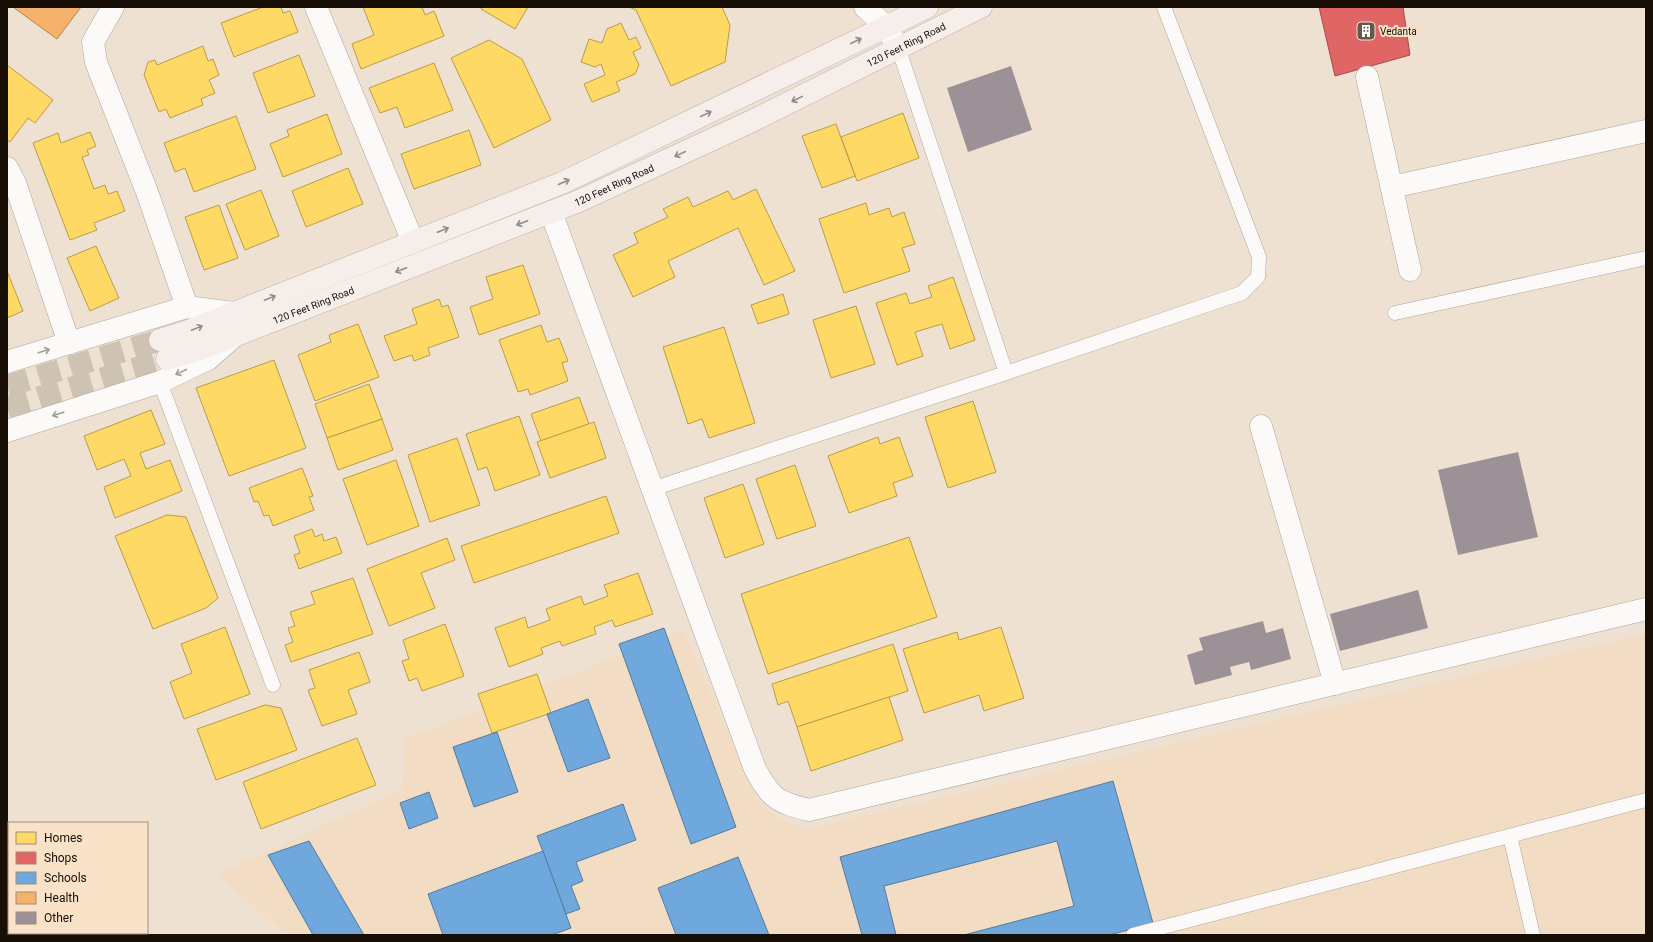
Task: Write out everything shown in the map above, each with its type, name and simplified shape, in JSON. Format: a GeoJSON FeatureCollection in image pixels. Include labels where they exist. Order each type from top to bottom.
{"type":"FeatureCollection","features":[{"type":"Feature","properties":{"kind":"main road"},"geometry":{"type":"LineString","coordinates":[[234,313],[562,183],[927,7]]}},
{"type":"Feature","properties":{"kind":"main road","name":"120 Feet Ring Road"},"geometry":{"type":"LineString","coordinates":[[234,313],[191,330],[164,350],[198,350],[551,212],[750,122],[981,7]]}},
{"type":"Feature","properties":{"kind":"street"},"geometry":{"type":"LineString","coordinates":[[113,7],[93,42],[96,62],[147,192],[187,307]]}},
{"type":"Feature","properties":{"kind":"street"},"geometry":{"type":"LineString","coordinates":[[316,7],[413,242]]}},
{"type":"Feature","properties":{"kind":"street"},"geometry":{"type":"LineString","coordinates":[[865,7],[886,27],[898,47]]}},
{"type":"Feature","properties":{"kind":"street"},"geometry":{"type":"LineString","coordinates":[[1367,77],[1410,270]]}},
{"type":"Feature","properties":{"kind":"street"},"geometry":{"type":"LineString","coordinates":[[1392,187],[1646,132]]}},
{"type":"Feature","properties":{"kind":"street"},"geometry":{"type":"LineString","coordinates":[[7,168],[15,183],[69,343]]}},
{"type":"Feature","properties":{"kind":"street"},"geometry":{"type":"LineString","coordinates":[[551,212],[756,769],[765,787],[775,798],[788,805],[809,810],[1646,609]]}},
{"type":"Feature","properties":{"kind":"street"},"geometry":{"type":"LineString","coordinates":[[7,362],[187,307],[234,313]]}},
{"type":"Feature","properties":{"kind":"street"},"geometry":{"type":"LineString","coordinates":[[7,431],[160,382],[208,359],[236,335]]}},
{"type":"Feature","properties":{"kind":"street"},"geometry":{"type":"LineString","coordinates":[[1261,426],[1334,684]]}},
{"type":"Feature","properties":{"kind":"lane"},"geometry":{"type":"LineString","coordinates":[[652,489],[1006,373],[1242,293],[1258,277],[1259,257],[1164,7]]}},
{"type":"Feature","properties":{"kind":"lane"},"geometry":{"type":"LineString","coordinates":[[898,47],[1006,373]]}},
{"type":"Feature","properties":{"kind":"lane"},"geometry":{"type":"LineString","coordinates":[[1395,313],[1646,258]]}},
{"type":"Feature","properties":{"kind":"lane"},"geometry":{"type":"LineString","coordinates":[[160,382],[273,685]]}},
{"type":"Feature","properties":{"kind":"lane"},"geometry":{"type":"LineString","coordinates":[[1133,935],[1646,800]]}},
{"type":"Feature","properties":{"kind":"lane"},"geometry":{"type":"LineString","coordinates":[[1510,836],[1533,935]]}},
{"type":"Feature","properties":{"kind":"shaded area"},"geometry":{"type":"Polygon","coordinates":[[[684,630],[758,802],[781,819],[806,829],[1646,634],[1646,935],[286,935],[218,874],[402,789],[404,740],[684,630]]]}},
{"type":"Feature","properties":{"kind":"building: Homes"},"geometry":{"type":"Polygon","coordinates":[[[263,7],[281,7],[283,13],[290,11],[298,32],[234,57],[221,23],[263,7]]]}},
{"type":"Feature","properties":{"kind":"building: Homes"},"geometry":{"type":"Polygon","coordinates":[[[363,7],[422,7],[425,15],[434,11],[444,36],[361,69],[352,44],[374,35],[363,7]]]}},
{"type":"Feature","properties":{"kind":"building: Homes"},"geometry":{"type":"Polygon","coordinates":[[[482,7],[528,7],[515,29],[481,9],[482,7]]]}},
{"type":"Feature","properties":{"kind":"building: Homes"},"geometry":{"type":"Polygon","coordinates":[[[629,7],[722,7],[730,25],[725,62],[671,86],[636,10],[629,7]]]}},
{"type":"Feature","properties":{"kind":"building: Homes"},"geometry":{"type":"Polygon","coordinates":[[[621,23],[629,40],[636,37],[641,48],[633,52],[639,65],[635,74],[616,82],[620,91],[592,102],[584,84],[605,75],[601,64],[595,67],[581,62],[589,39],[602,43],[607,29],[621,23]]]}},
{"type":"Feature","properties":{"kind":"building: Homes"},"geometry":{"type":"Polygon","coordinates":[[[489,40],[522,59],[551,120],[494,148],[451,58],[489,40]]]}},
{"type":"Feature","properties":{"kind":"building: Homes"},"geometry":{"type":"Polygon","coordinates":[[[203,46],[208,61],[213,59],[219,75],[209,80],[215,93],[201,99],[203,105],[170,118],[166,109],[159,112],[144,75],[148,62],[155,60],[157,65],[203,46]]]}},
{"type":"Feature","properties":{"kind":"building: Homes"},"geometry":{"type":"Polygon","coordinates":[[[299,55],[315,96],[268,113],[253,73],[299,55]]]}},
{"type":"Feature","properties":{"kind":"building: Homes"},"geometry":{"type":"Polygon","coordinates":[[[434,63],[453,110],[405,128],[397,107],[380,113],[369,88],[434,63]]]}},
{"type":"Feature","properties":{"kind":"building: Homes"},"geometry":{"type":"Polygon","coordinates":[[[7,65],[53,100],[35,123],[28,118],[10,142],[7,140],[7,65]]]}},
{"type":"Feature","properties":{"kind":"building: Homes"},"geometry":{"type":"Polygon","coordinates":[[[903,113],[919,158],[857,181],[841,137],[903,113]]]}},
{"type":"Feature","properties":{"kind":"building: Homes"},"geometry":{"type":"Polygon","coordinates":[[[327,114],[342,154],[283,177],[270,144],[289,136],[287,130],[327,114]]]}},
{"type":"Feature","properties":{"kind":"building: Homes"},"geometry":{"type":"Polygon","coordinates":[[[236,116],[256,169],[194,192],[185,168],[175,172],[164,143],[236,116]]]}},
{"type":"Feature","properties":{"kind":"building: Homes"},"geometry":{"type":"Polygon","coordinates":[[[836,124],[855,176],[822,188],[802,136],[836,124]]]}},
{"type":"Feature","properties":{"kind":"building: Homes"},"geometry":{"type":"Polygon","coordinates":[[[469,130],[481,165],[414,189],[401,154],[469,130]]]}},
{"type":"Feature","properties":{"kind":"building: Homes"},"geometry":{"type":"Polygon","coordinates":[[[90,132],[96,146],[87,150],[89,155],[82,157],[94,189],[105,185],[108,194],[117,191],[125,211],[94,223],[97,230],[70,240],[33,143],[58,133],[61,143],[90,132]]]}},
{"type":"Feature","properties":{"kind":"building: Homes"},"geometry":{"type":"Polygon","coordinates":[[[348,168],[363,204],[306,227],[292,191],[348,168]]]}},
{"type":"Feature","properties":{"kind":"building: Homes"},"geometry":{"type":"Polygon","coordinates":[[[756,189],[795,271],[764,285],[738,228],[668,261],[675,277],[633,297],[613,255],[638,243],[634,233],[668,217],[663,209],[688,197],[693,207],[728,191],[733,200],[756,189]]]}},
{"type":"Feature","properties":{"kind":"building: Homes"},"geometry":{"type":"Polygon","coordinates":[[[261,190],[279,236],[245,250],[226,204],[261,190]]]}},
{"type":"Feature","properties":{"kind":"building: Homes"},"geometry":{"type":"Polygon","coordinates":[[[866,203],[869,215],[889,208],[892,217],[904,212],[915,244],[902,248],[910,271],[844,293],[819,219],[866,203]]]}},
{"type":"Feature","properties":{"kind":"building: Homes"},"geometry":{"type":"Polygon","coordinates":[[[219,205],[238,258],[204,270],[185,217],[219,205]]]}},
{"type":"Feature","properties":{"kind":"building: Homes"},"geometry":{"type":"Polygon","coordinates":[[[96,246],[119,298],[90,311],[67,258],[96,246]]]}},
{"type":"Feature","properties":{"kind":"building: Homes"},"geometry":{"type":"Polygon","coordinates":[[[523,265],[540,314],[479,335],[470,307],[493,299],[486,277],[523,265]]]}},
{"type":"Feature","properties":{"kind":"building: Homes"},"geometry":{"type":"Polygon","coordinates":[[[7,271],[23,311],[7,318],[7,271]]]}},
{"type":"Feature","properties":{"kind":"building: Homes"},"geometry":{"type":"Polygon","coordinates":[[[953,277],[975,340],[950,349],[942,324],[915,332],[923,356],[897,365],[876,303],[906,293],[910,304],[932,297],[928,286],[953,277]]]}},
{"type":"Feature","properties":{"kind":"building: Homes"},"geometry":{"type":"Polygon","coordinates":[[[783,294],[789,314],[758,324],[751,305],[783,294]]]}},
{"type":"Feature","properties":{"kind":"building: Homes"},"geometry":{"type":"Polygon","coordinates":[[[439,299],[442,307],[448,305],[459,337],[428,348],[430,355],[414,361],[412,355],[394,361],[384,336],[417,324],[412,309],[439,299]]]}},
{"type":"Feature","properties":{"kind":"building: Homes"},"geometry":{"type":"Polygon","coordinates":[[[856,306],[875,364],[831,378],[813,320],[856,306]]]}},
{"type":"Feature","properties":{"kind":"building: Homes"},"geometry":{"type":"Polygon","coordinates":[[[358,324],[379,377],[315,401],[298,355],[331,342],[329,335],[358,324]]]}},
{"type":"Feature","properties":{"kind":"building: Homes"},"geometry":{"type":"Polygon","coordinates":[[[541,325],[547,342],[559,338],[568,361],[562,363],[568,381],[530,395],[528,389],[518,392],[499,340],[541,325]]]}},
{"type":"Feature","properties":{"kind":"building: Homes"},"geometry":{"type":"Polygon","coordinates":[[[724,327],[755,423],[709,438],[702,419],[688,424],[663,347],[724,327]]]}},
{"type":"Feature","properties":{"kind":"building: Homes"},"geometry":{"type":"Polygon","coordinates":[[[274,360],[306,448],[229,476],[196,388],[274,360]]]}},
{"type":"Feature","properties":{"kind":"building: Homes"},"geometry":{"type":"Polygon","coordinates":[[[369,384],[382,419],[327,438],[315,404],[369,384]]]}},
{"type":"Feature","properties":{"kind":"building: Homes"},"geometry":{"type":"Polygon","coordinates":[[[579,397],[589,424],[541,441],[531,414],[579,397]]]}},
{"type":"Feature","properties":{"kind":"building: Homes"},"geometry":{"type":"Polygon","coordinates":[[[973,401],[996,472],[948,488],[925,417],[973,401]]]}},
{"type":"Feature","properties":{"kind":"building: Homes"},"geometry":{"type":"Polygon","coordinates":[[[151,410],[165,444],[140,453],[146,469],[170,460],[182,491],[115,518],[104,487],[131,476],[124,459],[97,470],[84,436],[151,410]]]}},
{"type":"Feature","properties":{"kind":"building: Homes"},"geometry":{"type":"Polygon","coordinates":[[[519,416],[540,475],[495,491],[487,467],[478,470],[466,434],[519,416]]]}},
{"type":"Feature","properties":{"kind":"building: Homes"},"geometry":{"type":"Polygon","coordinates":[[[382,419],[393,450],[338,470],[327,438],[382,419]]]}},
{"type":"Feature","properties":{"kind":"building: Homes"},"geometry":{"type":"Polygon","coordinates":[[[594,422],[606,458],[550,478],[537,442],[594,422]]]}},
{"type":"Feature","properties":{"kind":"building: Homes"},"geometry":{"type":"Polygon","coordinates":[[[878,437],[880,444],[899,437],[913,476],[893,483],[897,496],[849,513],[828,456],[878,437]]]}},
{"type":"Feature","properties":{"kind":"building: Homes"},"geometry":{"type":"Polygon","coordinates":[[[457,438],[480,505],[430,522],[408,455],[457,438]]]}},
{"type":"Feature","properties":{"kind":"building: Homes"},"geometry":{"type":"Polygon","coordinates":[[[396,460],[419,526],[367,545],[343,479],[396,460]]]}},
{"type":"Feature","properties":{"kind":"building: Homes"},"geometry":{"type":"Polygon","coordinates":[[[795,465],[816,526],[777,539],[756,479],[795,465]]]}},
{"type":"Feature","properties":{"kind":"building: Homes"},"geometry":{"type":"Polygon","coordinates":[[[302,468],[313,496],[309,497],[314,510],[273,526],[269,515],[264,516],[258,501],[254,502],[249,488],[302,468]]]}},
{"type":"Feature","properties":{"kind":"building: Homes"},"geometry":{"type":"Polygon","coordinates":[[[743,484],[764,544],[725,558],[704,498],[743,484]]]}},
{"type":"Feature","properties":{"kind":"building: Homes"},"geometry":{"type":"Polygon","coordinates":[[[606,496],[619,533],[474,583],[461,546],[606,496]]]}},
{"type":"Feature","properties":{"kind":"building: Homes"},"geometry":{"type":"Polygon","coordinates":[[[167,515],[186,517],[218,598],[206,608],[153,629],[115,536],[167,515]]]}},
{"type":"Feature","properties":{"kind":"building: Homes"},"geometry":{"type":"Polygon","coordinates":[[[312,529],[315,537],[322,534],[324,541],[336,537],[342,553],[299,569],[294,555],[300,553],[294,536],[312,529]]]}},
{"type":"Feature","properties":{"kind":"building: Homes"},"geometry":{"type":"Polygon","coordinates":[[[909,537],[937,617],[768,674],[741,594],[909,537]]]}},
{"type":"Feature","properties":{"kind":"building: Homes"},"geometry":{"type":"Polygon","coordinates":[[[447,538],[455,560],[421,573],[435,608],[389,626],[367,569],[447,538]]]}},
{"type":"Feature","properties":{"kind":"building: Homes"},"geometry":{"type":"Polygon","coordinates":[[[638,573],[653,614],[615,627],[612,620],[594,627],[596,634],[562,646],[560,641],[541,648],[543,654],[509,667],[495,628],[525,617],[528,628],[550,620],[546,609],[581,596],[584,605],[608,596],[604,585],[638,573]]]}},
{"type":"Feature","properties":{"kind":"building: Homes"},"geometry":{"type":"Polygon","coordinates":[[[353,578],[373,634],[291,662],[285,645],[293,642],[288,628],[295,626],[290,612],[315,604],[311,592],[353,578]]]}},
{"type":"Feature","properties":{"kind":"building: Homes"},"geometry":{"type":"Polygon","coordinates":[[[445,624],[464,676],[422,691],[417,678],[409,681],[402,661],[409,659],[403,640],[445,624]]]}},
{"type":"Feature","properties":{"kind":"building: Homes"},"geometry":{"type":"Polygon","coordinates":[[[225,627],[250,694],[184,719],[170,682],[192,673],[181,644],[225,627]]]}},
{"type":"Feature","properties":{"kind":"building: Homes"},"geometry":{"type":"Polygon","coordinates":[[[1001,627],[1024,698],[984,711],[979,695],[924,713],[903,649],[957,632],[959,640],[1001,627]]]}},
{"type":"Feature","properties":{"kind":"building: Homes"},"geometry":{"type":"Polygon","coordinates":[[[893,644],[908,691],[797,727],[788,701],[778,705],[772,684],[893,644]]]}},
{"type":"Feature","properties":{"kind":"building: Homes"},"geometry":{"type":"Polygon","coordinates":[[[359,652],[370,682],[348,690],[357,714],[322,726],[308,690],[315,688],[309,670],[359,652]]]}},
{"type":"Feature","properties":{"kind":"building: Homes"},"geometry":{"type":"Polygon","coordinates":[[[537,674],[551,713],[492,733],[478,694],[537,674]]]}},
{"type":"Feature","properties":{"kind":"building: Homes"},"geometry":{"type":"Polygon","coordinates":[[[889,697],[903,740],[811,771],[797,727],[889,697]]]}},
{"type":"Feature","properties":{"kind":"building: Homes"},"geometry":{"type":"Polygon","coordinates":[[[265,705],[281,708],[297,750],[216,780],[197,729],[265,705]]]}},
{"type":"Feature","properties":{"kind":"building: Homes"},"geometry":{"type":"Polygon","coordinates":[[[357,738],[376,785],[261,829],[243,782],[357,738]]]}},
{"type":"Feature","properties":{"kind":"building: Shops","name":"Vedanta"},"geometry":{"type":"Polygon","coordinates":[[[1319,7],[1403,7],[1410,55],[1335,76],[1319,7]]]}},
{"type":"Feature","properties":{"kind":"building: Schools"},"geometry":{"type":"Polygon","coordinates":[[[664,628],[736,827],[691,844],[619,644],[664,628]]]}},
{"type":"Feature","properties":{"kind":"building: Schools"},"geometry":{"type":"Polygon","coordinates":[[[588,699],[610,758],[568,772],[547,714],[588,699]]]}},
{"type":"Feature","properties":{"kind":"building: Schools"},"geometry":{"type":"Polygon","coordinates":[[[497,732],[518,792],[474,807],[453,747],[497,732]]]}},
{"type":"Feature","properties":{"kind":"building: Schools"},"geometry":{"type":"Polygon","coordinates":[[[1113,781],[1153,923],[1110,935],[964,935],[1074,906],[1057,841],[884,886],[896,935],[862,935],[840,857],[1113,781]]]}},
{"type":"Feature","properties":{"kind":"building: Schools"},"geometry":{"type":"Polygon","coordinates":[[[429,792],[438,818],[409,829],[400,803],[429,792]]]}},
{"type":"Feature","properties":{"kind":"building: Schools"},"geometry":{"type":"Polygon","coordinates":[[[623,804],[636,840],[576,862],[583,881],[571,886],[580,909],[566,914],[537,836],[623,804]]]}},
{"type":"Feature","properties":{"kind":"building: Schools"},"geometry":{"type":"Polygon","coordinates":[[[309,841],[364,935],[313,935],[268,855],[309,841]]]}},
{"type":"Feature","properties":{"kind":"building: Schools"},"geometry":{"type":"Polygon","coordinates":[[[543,851],[571,928],[552,935],[443,935],[428,894],[543,851]]]}},
{"type":"Feature","properties":{"kind":"building: Schools"},"geometry":{"type":"Polygon","coordinates":[[[738,857],[769,935],[676,935],[658,888],[738,857]]]}},
{"type":"Feature","properties":{"kind":"building: Health"},"geometry":{"type":"Polygon","coordinates":[[[13,7],[81,7],[57,39],[13,7]]]}},
{"type":"Feature","properties":{"kind":"building: Other"},"geometry":{"type":"Polygon","coordinates":[[[1011,66],[1032,130],[968,152],[947,88],[1011,66]]]}},
{"type":"Feature","properties":{"kind":"building: Other"},"geometry":{"type":"Polygon","coordinates":[[[1518,452],[1538,537],[1458,555],[1438,470],[1518,452]]]}},
{"type":"Feature","properties":{"kind":"building: Other"},"geometry":{"type":"Polygon","coordinates":[[[1418,590],[1428,628],[1340,651],[1330,614],[1418,590]]]}},
{"type":"Feature","properties":{"kind":"building: Other"},"geometry":{"type":"Polygon","coordinates":[[[1263,621],[1266,633],[1283,628],[1291,659],[1251,670],[1249,662],[1230,667],[1232,675],[1195,685],[1187,655],[1203,650],[1199,638],[1263,621]]]}},
{"type":"Feature","properties":{"kind":"tunnel"},"geometry":{"type":"LineString","coordinates":[[7,386],[160,340]]}},
{"type":"Feature","properties":{"kind":"tunnel"},"geometry":{"type":"LineString","coordinates":[[7,407],[167,359]]}},
{"type":"Feature","properties":{"kind":"place","name":"Vedanta"},"geometry":{"type":"Point","coordinates":[1366,31]}}]}
